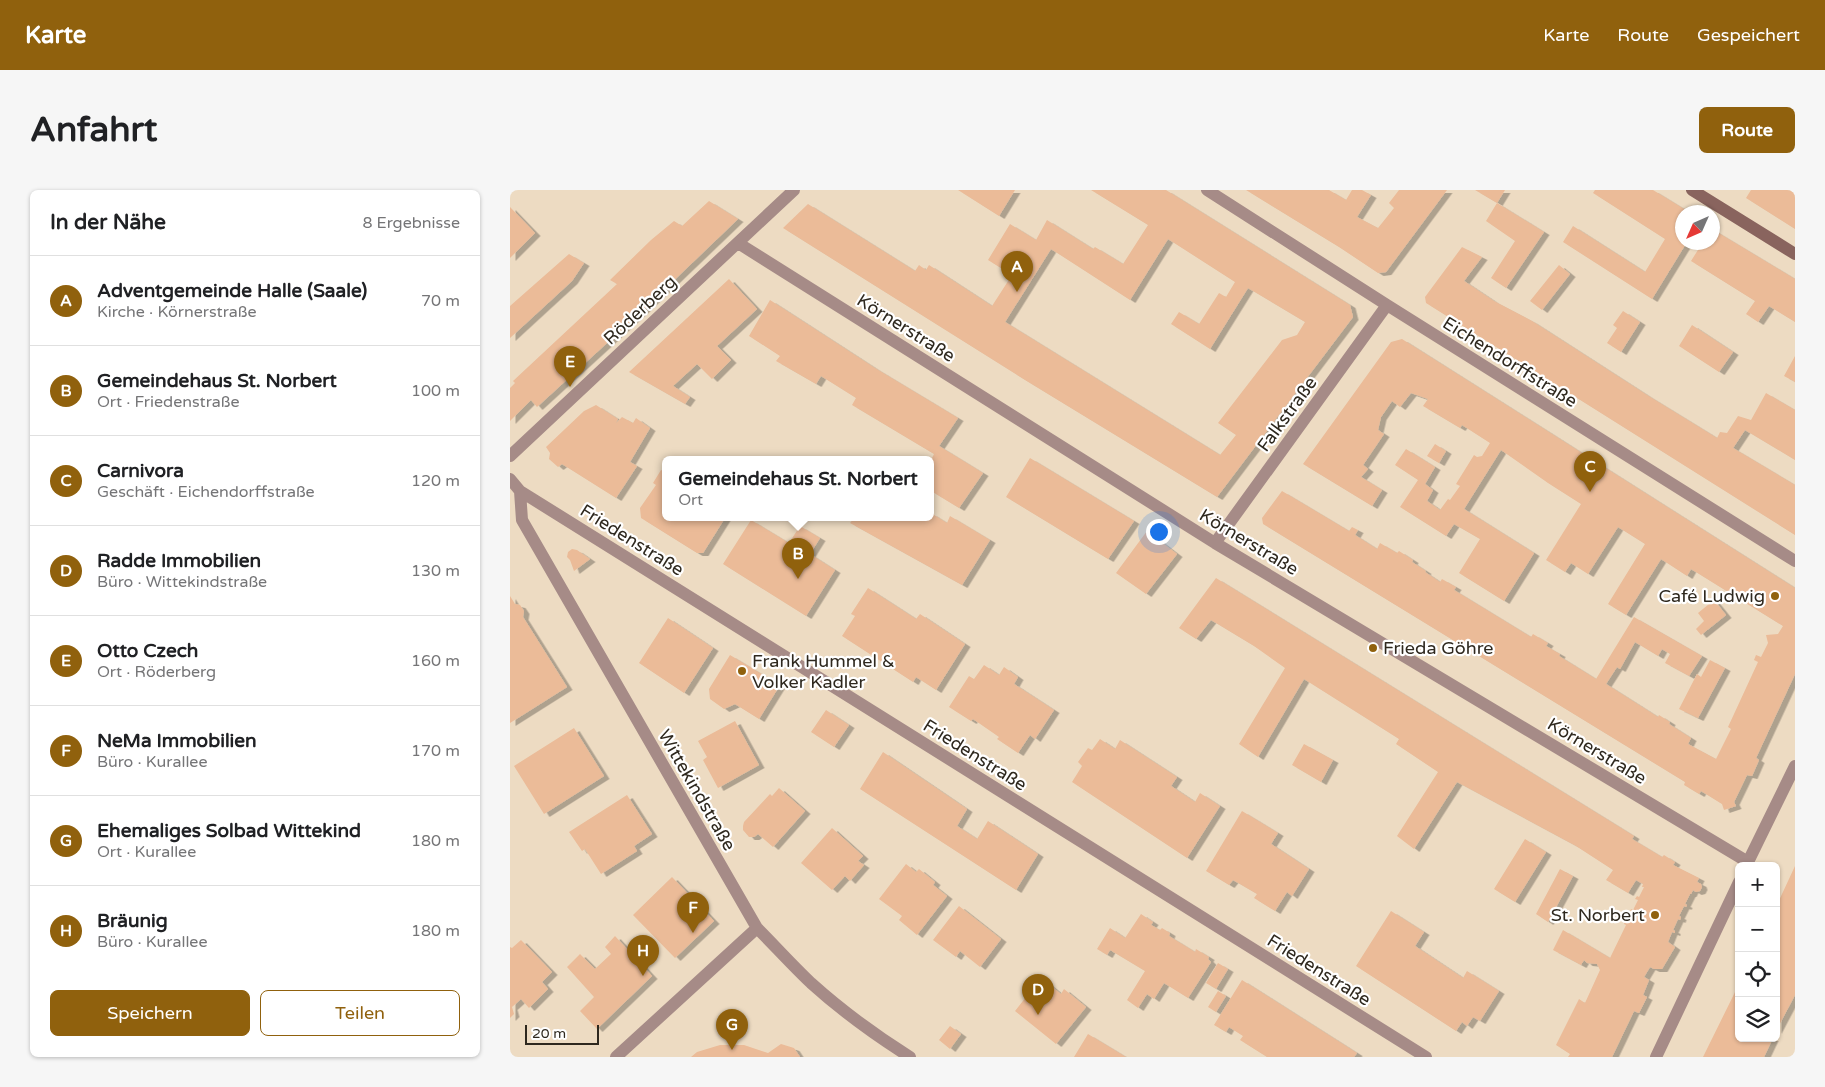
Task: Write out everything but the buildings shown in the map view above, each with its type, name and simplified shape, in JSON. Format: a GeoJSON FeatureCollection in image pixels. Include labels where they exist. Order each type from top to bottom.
{"type":"FeatureCollection","features":[{"type":"Feature","properties":{"kind":"main road"},"geometry":{"type":"LineString","coordinates":[[1692,190],[1795,254]]}},
{"type":"Feature","properties":{"kind":"street","name":"Röderberg"},"geometry":{"type":"LineString","coordinates":[[510,456],[794,190]]}},
{"type":"Feature","properties":{"kind":"street","name":"Eichendorffstraße"},"geometry":{"type":"LineString","coordinates":[[1207,190],[1795,562]]}},
{"type":"Feature","properties":{"kind":"street","name":"Körnerstraße"},"geometry":{"type":"LineString","coordinates":[[738,243],[1215,543],[1744,862]]}},
{"type":"Feature","properties":{"kind":"street","name":"Falkstraße"},"geometry":{"type":"LineString","coordinates":[[1215,543],[1387,305]]}},
{"type":"Feature","properties":{"kind":"street","name":"Friedenstraße"},"geometry":{"type":"LineString","coordinates":[[510,479],[520,491],[1426,1057]]}},
{"type":"Feature","properties":{"kind":"street","name":"Wittekindstraße"},"geometry":{"type":"LineString","coordinates":[[520,491],[522,520],[757,928],[810,982],[832,1001],[877,1036],[910,1057]]}},
{"type":"Feature","properties":{"kind":"street"},"geometry":{"type":"LineString","coordinates":[[1748,862],[1795,766]]}},
{"type":"Feature","properties":{"kind":"street"},"geometry":{"type":"LineString","coordinates":[[1656,1057],[1735,890]]}},
{"type":"Feature","properties":{"kind":"street"},"geometry":{"type":"LineString","coordinates":[[616,1057],[757,928]]}},
{"type":"Feature","properties":{"kind":"place","name":"Adventgemeinde Halle (Saale)"},"geometry":{"type":"Point","coordinates":[1017,292]}},
{"type":"Feature","properties":{"kind":"place","name":"Otto Czech"},"geometry":{"type":"Point","coordinates":[570,387]}},
{"type":"Feature","properties":{"kind":"place","name":"Carnivora"},"geometry":{"type":"Point","coordinates":[1590,492]}},
{"type":"Feature","properties":{"kind":"place","name":"Gemeindehaus St. Norbert"},"geometry":{"type":"Point","coordinates":[798,579]}},
{"type":"Feature","properties":{"kind":"place","name":"Café Ludwig"},"geometry":{"type":"Point","coordinates":[1775,596]}},
{"type":"Feature","properties":{"kind":"place","name":"Frieda Göhre"},"geometry":{"type":"Point","coordinates":[1373,648]}},
{"type":"Feature","properties":{"kind":"place","name":"Frank Hummel & Volker Kadler"},"geometry":{"type":"Point","coordinates":[742,671]}},
{"type":"Feature","properties":{"kind":"place","name":"St. Norbert"},"geometry":{"type":"Point","coordinates":[1655,915]}},
{"type":"Feature","properties":{"kind":"place","name":"NeMa Immobilien"},"geometry":{"type":"Point","coordinates":[693,933]}},
{"type":"Feature","properties":{"kind":"place","name":"Bräunig"},"geometry":{"type":"Point","coordinates":[643,976]}},
{"type":"Feature","properties":{"kind":"place","name":"Radde Immobilien"},"geometry":{"type":"Point","coordinates":[1038,1015]}},
{"type":"Feature","properties":{"kind":"place","name":"Ehemaliges Solbad Wittekind"},"geometry":{"type":"Point","coordinates":[732,1050]}}]}
